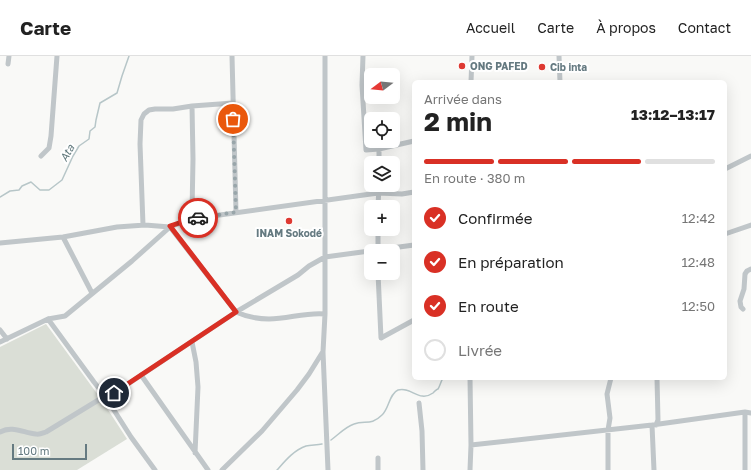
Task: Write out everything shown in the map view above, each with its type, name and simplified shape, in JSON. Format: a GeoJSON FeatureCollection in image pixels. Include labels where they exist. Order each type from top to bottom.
{"type":"FeatureCollection","features":[{"type":"Feature","properties":{"kind":"street"},"geometry":{"type":"LineString","coordinates":[[8,64],[9,56]]}},
{"type":"Feature","properties":{"kind":"street"},"geometry":{"type":"LineString","coordinates":[[41,156],[49,148],[51,136],[57,56]]}},
{"type":"Feature","properties":{"kind":"street"},"geometry":{"type":"LineString","coordinates":[[232,56],[236,212]]}},
{"type":"Feature","properties":{"kind":"street"},"geometry":{"type":"LineString","coordinates":[[325,56],[326,200],[325,314],[323,352],[328,470]]}},
{"type":"Feature","properties":{"kind":"street"},"geometry":{"type":"LineString","coordinates":[[363,56],[362,85],[366,150],[379,149],[412,141]]}},
{"type":"Feature","properties":{"kind":"street"},"geometry":{"type":"LineString","coordinates":[[471,80],[472,56]]}},
{"type":"Feature","properties":{"kind":"street"},"geometry":{"type":"LineString","coordinates":[[559,56],[560,80]]}},
{"type":"Feature","properties":{"kind":"street"},"geometry":{"type":"LineString","coordinates":[[143,225],[140,144],[141,120],[144,114],[149,110],[155,109],[173,109],[233,103]]}},
{"type":"Feature","properties":{"kind":"street"},"geometry":{"type":"LineString","coordinates":[[191,219],[193,187],[192,106]]}},
{"type":"Feature","properties":{"kind":"street"},"geometry":{"type":"LineString","coordinates":[[379,149],[379,156]]}},
{"type":"Feature","properties":{"kind":"street"},"geometry":{"type":"LineString","coordinates":[[727,168],[751,156]]}},
{"type":"Feature","properties":{"kind":"street"},"geometry":{"type":"LineString","coordinates":[[0,243],[63,237],[117,226],[170,226],[191,219],[236,212],[378,193],[402,194],[412,192]]}},
{"type":"Feature","properties":{"kind":"street"},"geometry":{"type":"LineString","coordinates":[[378,193],[378,200]]}},
{"type":"Feature","properties":{"kind":"street"},"geometry":{"type":"LineString","coordinates":[[727,233],[751,225]]}},
{"type":"Feature","properties":{"kind":"street"},"geometry":{"type":"LineString","coordinates":[[0,342],[48,319],[64,316],[132,261],[170,226]]}},
{"type":"Feature","properties":{"kind":"street"},"geometry":{"type":"LineString","coordinates":[[170,226],[236,312],[249,317],[270,319],[316,313],[325,314]]}},
{"type":"Feature","properties":{"kind":"street"},"geometry":{"type":"LineString","coordinates":[[63,237],[92,293]]}},
{"type":"Feature","properties":{"kind":"street"},"geometry":{"type":"LineString","coordinates":[[400,247],[412,245]]}},
{"type":"Feature","properties":{"kind":"street"},"geometry":{"type":"LineString","coordinates":[[0,432],[4,430],[18,430],[37,435],[46,432],[105,396],[114,393],[236,312],[298,275],[308,266],[325,257],[364,252]]}},
{"type":"Feature","properties":{"kind":"street"},"geometry":{"type":"LineString","coordinates":[[743,309],[740,301],[744,289],[744,278],[747,271],[751,269]]}},
{"type":"Feature","properties":{"kind":"street"},"geometry":{"type":"LineString","coordinates":[[378,280],[381,338],[412,321]]}},
{"type":"Feature","properties":{"kind":"street"},"geometry":{"type":"LineString","coordinates":[[48,319],[105,396],[131,438],[155,470]]}},
{"type":"Feature","properties":{"kind":"street"},"geometry":{"type":"LineString","coordinates":[[0,330],[7,339]]}},
{"type":"Feature","properties":{"kind":"street"},"geometry":{"type":"LineString","coordinates":[[192,342],[196,362],[198,387],[195,453]]}},
{"type":"Feature","properties":{"kind":"street"},"geometry":{"type":"LineString","coordinates":[[222,470],[262,430],[297,390],[323,352]]}},
{"type":"Feature","properties":{"kind":"street"},"geometry":{"type":"LineString","coordinates":[[141,375],[208,470]]}},
{"type":"Feature","properties":{"kind":"street"},"geometry":{"type":"LineString","coordinates":[[470,380],[470,470]]}},
{"type":"Feature","properties":{"kind":"street"},"geometry":{"type":"LineString","coordinates":[[608,470],[608,430],[610,418],[607,394],[610,380]]}},
{"type":"Feature","properties":{"kind":"street"},"geometry":{"type":"LineString","coordinates":[[654,470],[654,425],[658,420],[657,380]]}},
{"type":"Feature","properties":{"kind":"street"},"geometry":{"type":"LineString","coordinates":[[420,403],[423,470]]}},
{"type":"Feature","properties":{"kind":"street"},"geometry":{"type":"LineString","coordinates":[[471,445],[654,425],[748,412],[745,470]]}},
{"type":"Feature","properties":{"kind":"street"},"geometry":{"type":"LineString","coordinates":[[378,458],[378,470]]}},
{"type":"Feature","properties":{"kind":"shaded area"},"geometry":{"type":"Polygon","coordinates":[[[46,324],[101,399],[127,439],[77,470],[0,470],[0,347],[46,324]]]}},
{"type":"Feature","properties":{"kind":"waterway","name":"Ata"},"geometry":{"type":"LineString","coordinates":[[0,197],[10,191],[19,190],[22,186],[31,182],[40,190],[49,190],[62,180],[79,146],[89,139],[90,131],[95,127],[100,103],[117,93],[129,56]]}},
{"type":"Feature","properties":{"kind":"waterway"},"geometry":{"type":"LineString","coordinates":[[331,440],[351,425],[371,422],[378,418],[384,412],[393,395],[398,390],[403,389],[419,395],[428,396],[438,389],[442,380]]}},
{"type":"Feature","properties":{"kind":"waterway"},"geometry":{"type":"LineString","coordinates":[[277,470],[298,450],[306,446],[322,444]]}},
{"type":"Feature","properties":{"kind":"way so far"},"geometry":{"type":"LineString","coordinates":[[198,218],[236,212],[233,119]]}},
{"type":"Feature","properties":{"kind":"place","name":"ONG PAFED"},"geometry":{"type":"Point","coordinates":[462,66]}},
{"type":"Feature","properties":{"kind":"place","name":"Cib inta"},"geometry":{"type":"Point","coordinates":[542,67]}},
{"type":"Feature","properties":{"kind":"place","name":"INAM Sokodé"},"geometry":{"type":"Point","coordinates":[289,221]}},
{"type":"Feature","properties":{"kind":"route"},"geometry":{"type":"LineString","coordinates":[[114,393],[236,312],[170,226],[198,218]]}}]}
